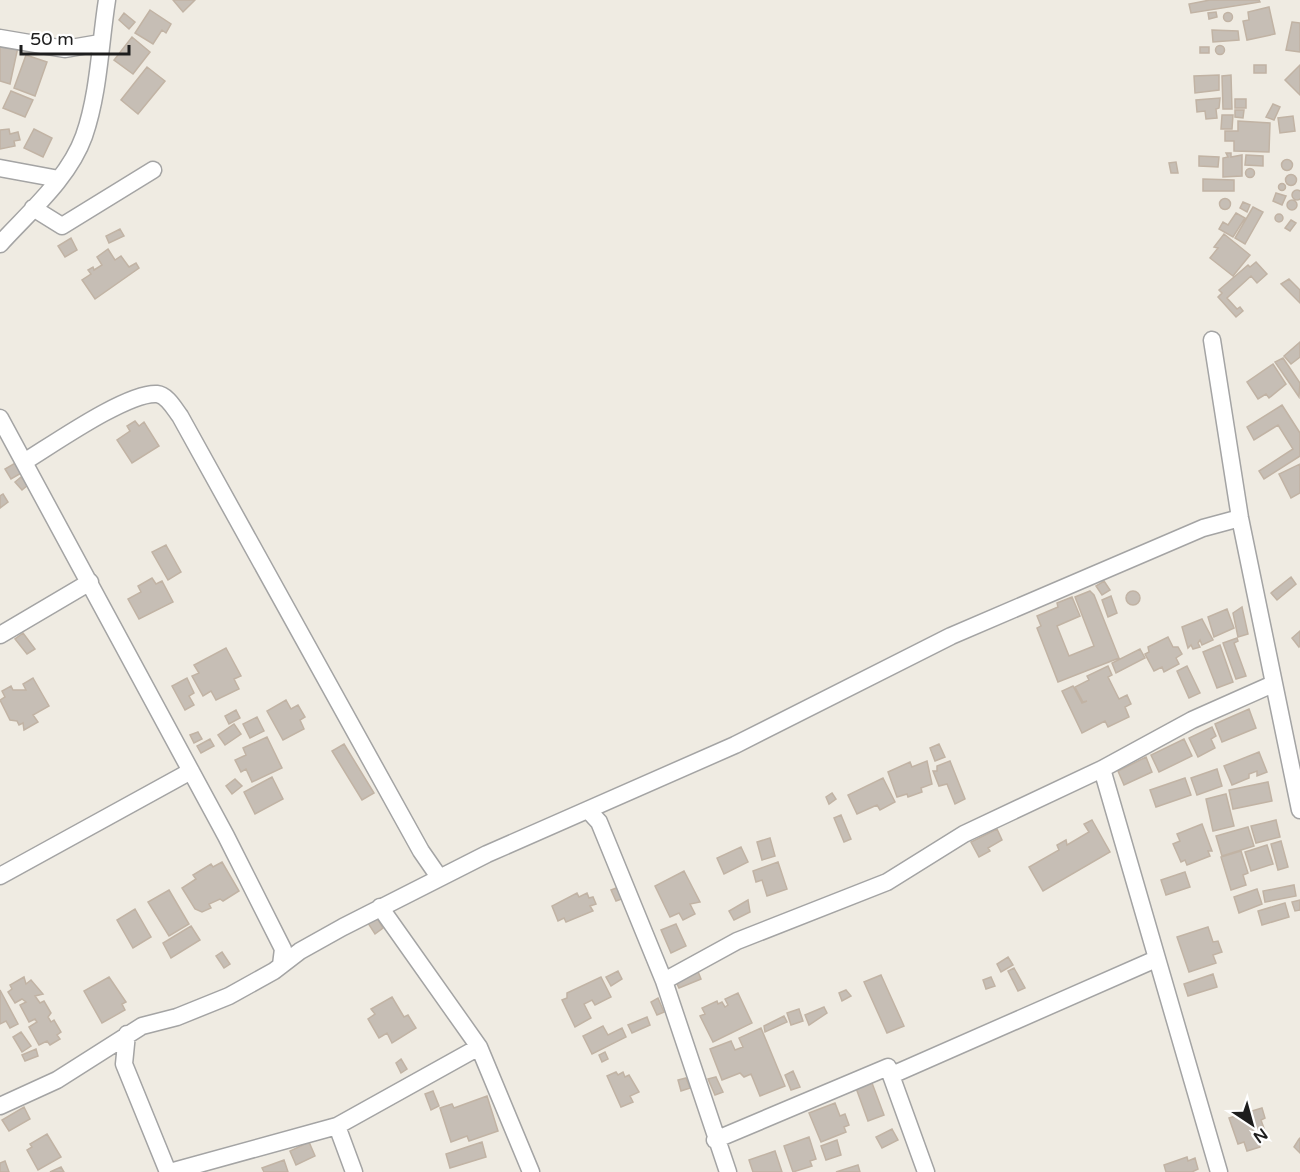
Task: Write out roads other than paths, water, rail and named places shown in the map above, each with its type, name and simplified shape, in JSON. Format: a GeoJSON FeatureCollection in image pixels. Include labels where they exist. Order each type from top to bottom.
{"type":"FeatureCollection","features":[{"type":"Feature","properties":{"kind":"street"},"geometry":{"type":"LineString","coordinates":[[0,244],[59,179],[84,137],[92,108],[108,0]]}},
{"type":"Feature","properties":{"kind":"street"},"geometry":{"type":"LineString","coordinates":[[0,38],[65,49],[100,43]]}},
{"type":"Feature","properties":{"kind":"street"},"geometry":{"type":"LineString","coordinates":[[0,168],[59,179]]}},
{"type":"Feature","properties":{"kind":"street"},"geometry":{"type":"LineString","coordinates":[[33,208],[62,226],[153,170]]}},
{"type":"Feature","properties":{"kind":"street"},"geometry":{"type":"LineString","coordinates":[[1212,340],[1240,518],[1300,810]]}},
{"type":"Feature","properties":{"kind":"street"},"geometry":{"type":"LineString","coordinates":[[24,462],[135,398],[158,394],[166,398],[180,416],[365,746],[421,851],[439,877]]}},
{"type":"Feature","properties":{"kind":"street"},"geometry":{"type":"LineString","coordinates":[[0,418],[190,771],[282,957]]}},
{"type":"Feature","properties":{"kind":"street"},"geometry":{"type":"LineString","coordinates":[[0,1106],[57,1080],[128,1034],[229,996],[282,957],[300,951],[439,877],[735,745],[951,636],[1203,528],[1240,518]]}},
{"type":"Feature","properties":{"kind":"street"},"geometry":{"type":"LineString","coordinates":[[0,635],[90,582]]}},
{"type":"Feature","properties":{"kind":"street"},"geometry":{"type":"LineString","coordinates":[[664,981],[737,941],[887,882],[964,834],[1102,769],[1192,720],[1273,684]]}},
{"type":"Feature","properties":{"kind":"street"},"geometry":{"type":"LineString","coordinates":[[1102,769],[1219,1172]]}},
{"type":"Feature","properties":{"kind":"street"},"geometry":{"type":"LineString","coordinates":[[0,876],[190,771]]}},
{"type":"Feature","properties":{"kind":"street"},"geometry":{"type":"LineString","coordinates":[[588,810],[599,822],[664,981],[715,1140],[728,1172]]}},
{"type":"Feature","properties":{"kind":"street"},"geometry":{"type":"LineString","coordinates":[[380,907],[479,1047],[531,1172]]}},
{"type":"Feature","properties":{"kind":"street"},"geometry":{"type":"LineString","coordinates":[[892,1076],[1156,959]]}},
{"type":"Feature","properties":{"kind":"street"},"geometry":{"type":"LineString","coordinates":[[128,1034],[124,1064],[169,1172],[337,1126],[479,1047]]}},
{"type":"Feature","properties":{"kind":"street"},"geometry":{"type":"LineString","coordinates":[[101,1052],[124,1064]]}},
{"type":"Feature","properties":{"kind":"street"},"geometry":{"type":"LineString","coordinates":[[715,1140],[888,1066],[926,1172]]}},
{"type":"Feature","properties":{"kind":"street"},"geometry":{"type":"LineString","coordinates":[[337,1126],[354,1172]]}}]}
